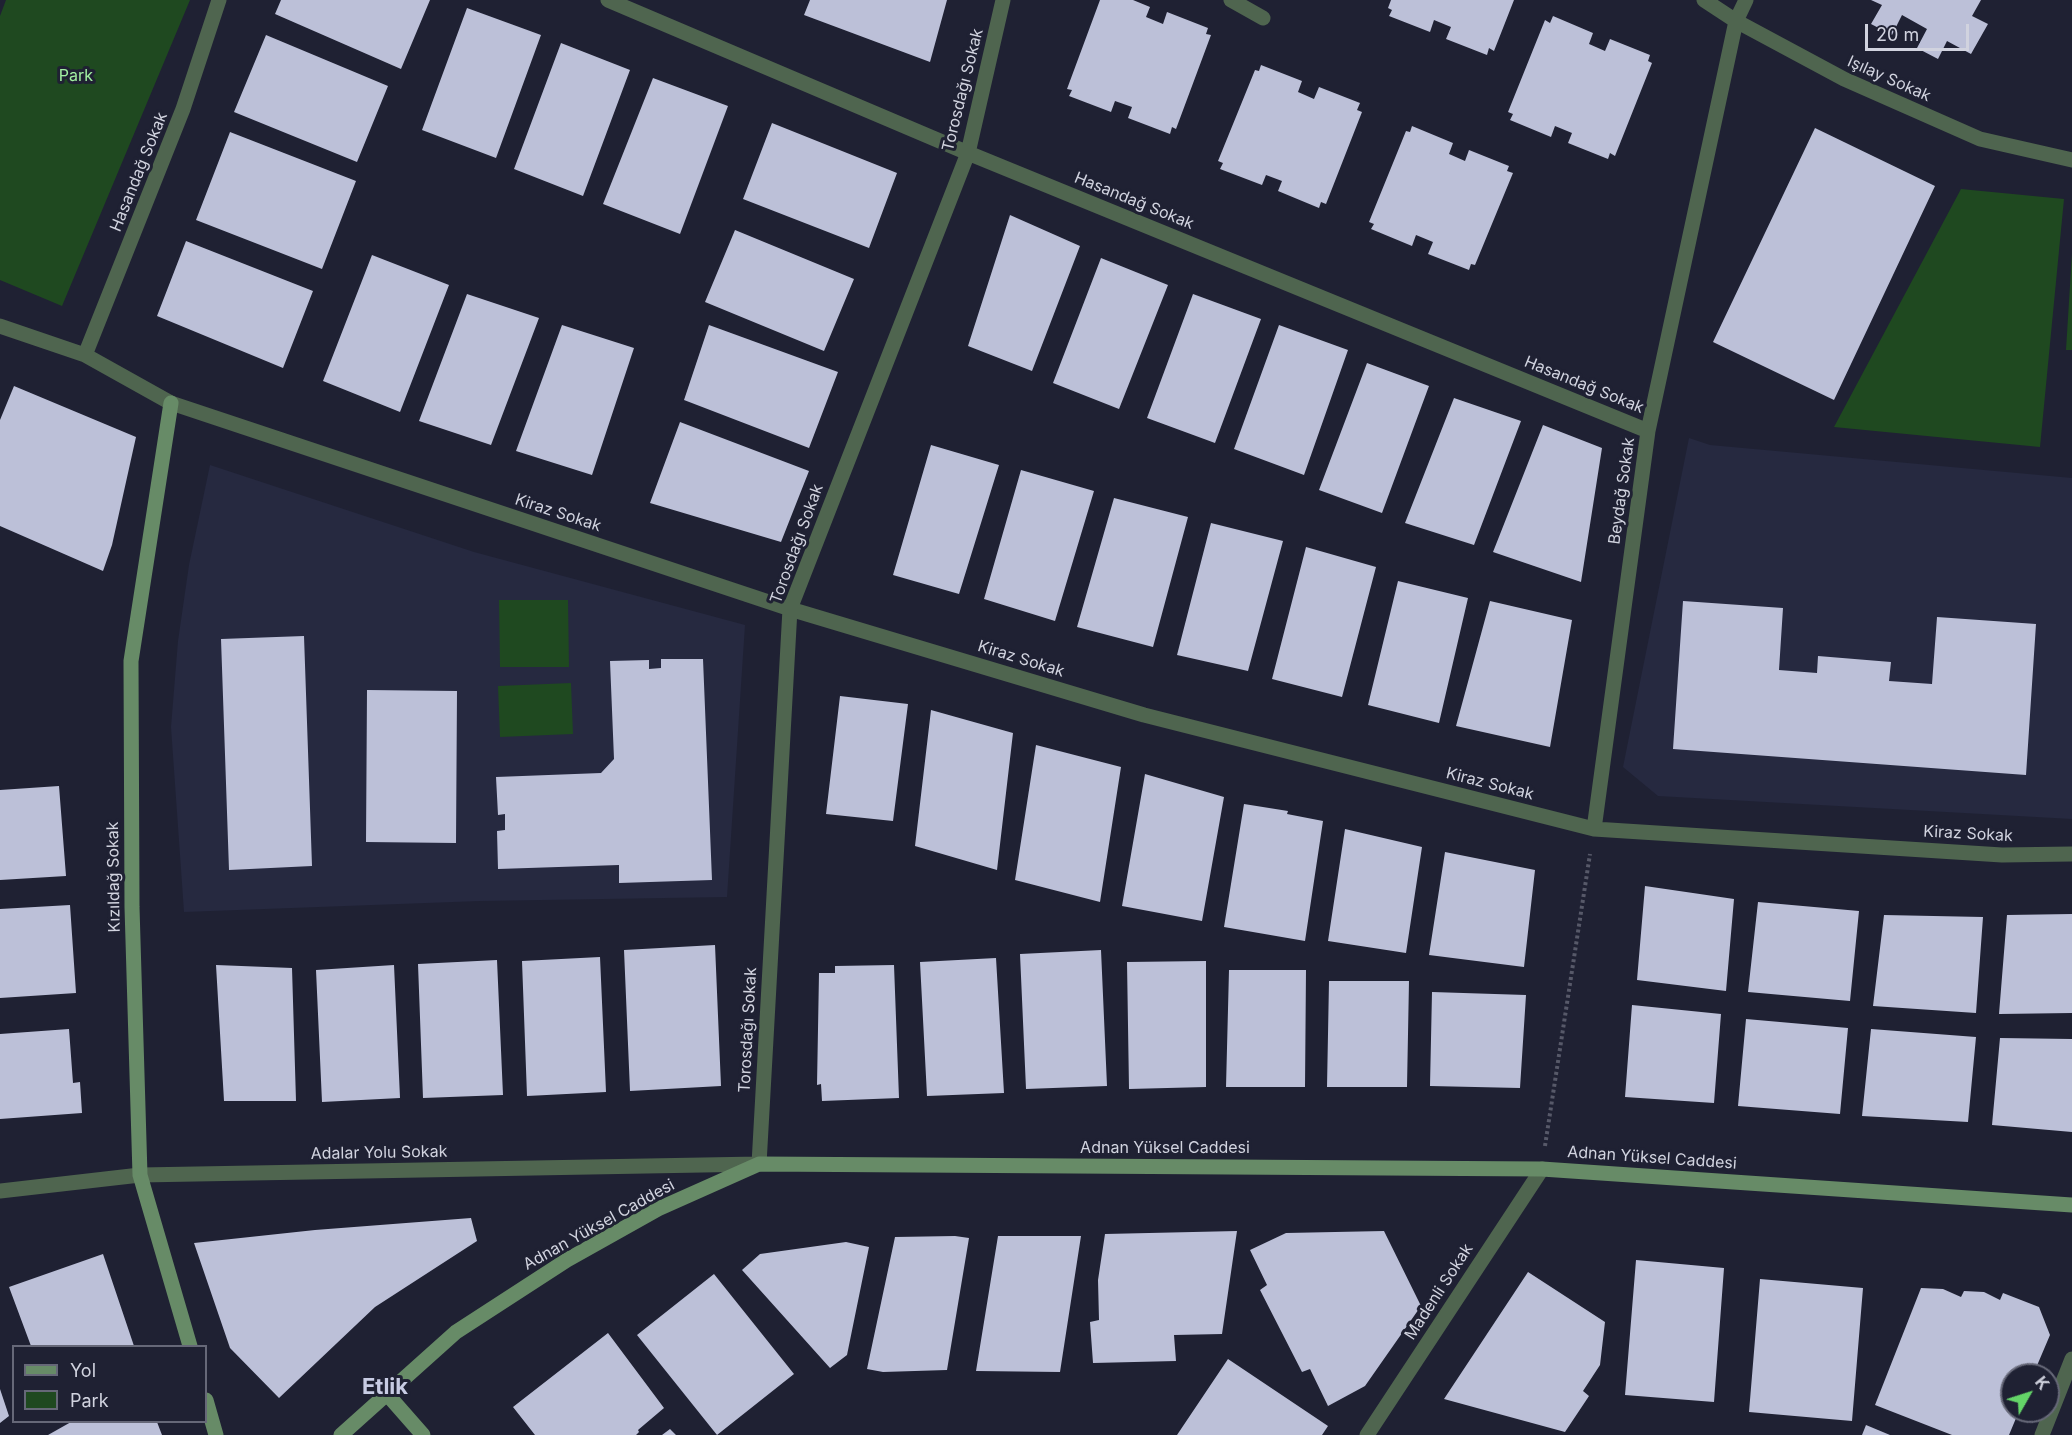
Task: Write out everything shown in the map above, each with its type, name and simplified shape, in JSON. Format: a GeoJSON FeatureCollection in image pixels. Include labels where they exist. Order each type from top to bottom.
{"type":"FeatureCollection","features":[{"type":"Feature","properties":{"kind":"street","name":"Hasandağ Sokak"},"geometry":{"type":"LineString","coordinates":[[85,355],[183,110],[219,0]]}},
{"type":"Feature","properties":{"kind":"street","name":"Hasandağ Sokak"},"geometry":{"type":"LineString","coordinates":[[608,0],[968,153],[1648,431]]}},
{"type":"Feature","properties":{"kind":"street","name":"Torosdağı Sokak"},"geometry":{"type":"LineString","coordinates":[[759,1164],[790,609],[968,153],[1003,0]]}},
{"type":"Feature","properties":{"kind":"street"},"geometry":{"type":"LineString","coordinates":[[1231,0],[1263,18]]}},
{"type":"Feature","properties":{"kind":"street","name":"Işılay Sokak"},"geometry":{"type":"LineString","coordinates":[[1704,0],[1736,21],[1844,79],[1980,140],[2072,160]]}},
{"type":"Feature","properties":{"kind":"street","name":"Beydağ Sokak"},"geometry":{"type":"LineString","coordinates":[[1594,830],[1648,431],[1736,21],[1746,0]]}},
{"type":"Feature","properties":{"kind":"street","name":"Kiraz Sokak"},"geometry":{"type":"LineString","coordinates":[[0,326],[85,355],[171,403],[790,609],[1144,715],[1594,830],[2002,855],[2072,854]]}},
{"type":"Feature","properties":{"kind":"street","name":"Kızıldağ Sokak"},"geometry":{"type":"LineString","coordinates":[[171,403],[131,662],[132,907],[140,1175],[189,1345]]}},
{"type":"Feature","properties":{"kind":"street","name":"Adalar Yolu Sokak"},"geometry":{"type":"LineString","coordinates":[[0,1191],[140,1175],[759,1164]]}},
{"type":"Feature","properties":{"kind":"street","name":"Adnan Yüksel Caddesi"},"geometry":{"type":"LineString","coordinates":[[341,1435],[456,1332],[567,1260],[658,1209],[759,1164],[1542,1169],[2072,1205]]}},
{"type":"Feature","properties":{"kind":"street","name":"Madenli Sokak"},"geometry":{"type":"LineString","coordinates":[[1367,1435],[1542,1169]]}},
{"type":"Feature","properties":{"kind":"street"},"geometry":{"type":"LineString","coordinates":[[2042,1435],[2072,1359]]}},
{"type":"Feature","properties":{"kind":"street"},"geometry":{"type":"LineString","coordinates":[[387,1394],[423,1435]]}},
{"type":"Feature","properties":{"kind":"street"},"geometry":{"type":"LineString","coordinates":[[207,1404],[216,1435]]}},
{"type":"Feature","properties":{"kind":"path"},"geometry":{"type":"LineString","coordinates":[[1542,1169],[1594,830]]}},
{"type":"Feature","properties":{"kind":"shaded area"},"geometry":{"type":"Polygon","coordinates":[[[1689,438],[1710,445],[2072,478],[2072,819],[1658,796],[1623,767],[1689,438]]]}},
{"type":"Feature","properties":{"kind":"shaded area"},"geometry":{"type":"Polygon","coordinates":[[[210,465],[474,552],[745,625],[727,897],[480,901],[184,912],[171,727],[178,641],[189,565],[210,465]]]}},
{"type":"Feature","properties":{"kind":"green space","name":"Park"},"geometry":{"type":"Polygon","coordinates":[[[6,0],[190,0],[62,306],[0,280],[0,16],[6,0]]]}},
{"type":"Feature","properties":{"kind":"green space"},"geometry":{"type":"Polygon","coordinates":[[[1961,189],[2064,199],[2040,447],[1834,427],[1961,189]]]}},
{"type":"Feature","properties":{"kind":"green space"},"geometry":{"type":"Polygon","coordinates":[[[2072,253],[2072,350],[2066,350],[2072,253]]]}},
{"type":"Feature","properties":{"kind":"green space"},"geometry":{"type":"Polygon","coordinates":[[[499,600],[568,600],[569,667],[500,667],[499,600]]]}},
{"type":"Feature","properties":{"kind":"green space"},"geometry":{"type":"Polygon","coordinates":[[[571,683],[573,734],[500,737],[498,686],[571,683]]]}},
{"type":"Feature","properties":{"kind":"building"},"geometry":{"type":"Polygon","coordinates":[[[281,0],[430,0],[401,69],[275,14],[281,0]]]}},
{"type":"Feature","properties":{"kind":"building"},"geometry":{"type":"Polygon","coordinates":[[[810,0],[947,0],[930,62],[804,15],[810,0]]]}},
{"type":"Feature","properties":{"kind":"building"},"geometry":{"type":"Polygon","coordinates":[[[1100,0],[1133,0],[1150,7],[1146,17],[1163,24],[1167,12],[1208,28],[1206,34],[1211,35],[1176,129],[1172,127],[1170,134],[1128,118],[1132,107],[1115,101],[1111,112],[1069,96],[1072,90],[1067,89],[1100,0]]]}},
{"type":"Feature","properties":{"kind":"building"},"geometry":{"type":"Polygon","coordinates":[[[1391,0],[1514,0],[1494,51],[1489,48],[1487,55],[1446,39],[1451,27],[1434,20],[1430,32],[1389,16],[1392,10],[1388,8],[1391,0]]]}},
{"type":"Feature","properties":{"kind":"building"},"geometry":{"type":"Polygon","coordinates":[[[1871,0],[1981,0],[1972,16],[1988,24],[1971,54],[1947,41],[1938,59],[1917,48],[1927,29],[1902,15],[1892,35],[1871,24],[1882,5],[1871,0]]]}},
{"type":"Feature","properties":{"kind":"building"},"geometry":{"type":"Polygon","coordinates":[[[467,8],[541,35],[496,158],[422,130],[467,8]]]}},
{"type":"Feature","properties":{"kind":"building"},"geometry":{"type":"Polygon","coordinates":[[[1553,16],[1593,33],[1589,44],[1605,51],[1610,39],[1650,55],[1648,61],[1652,63],[1615,156],[1610,153],[1608,159],[1568,143],[1572,133],[1555,126],[1551,137],[1510,120],[1513,114],[1508,112],[1545,20],[1550,23],[1553,16]]]}},
{"type":"Feature","properties":{"kind":"building"},"geometry":{"type":"Polygon","coordinates":[[[266,35],[388,86],[357,162],[234,112],[266,35]]]}},
{"type":"Feature","properties":{"kind":"building"},"geometry":{"type":"Polygon","coordinates":[[[561,43],[630,70],[583,196],[514,169],[561,43]]]}},
{"type":"Feature","properties":{"kind":"building"},"geometry":{"type":"Polygon","coordinates":[[[1261,65],[1302,81],[1298,92],[1314,99],[1319,87],[1360,103],[1357,110],[1362,112],[1326,204],[1321,202],[1319,208],[1278,191],[1282,181],[1266,175],[1262,185],[1220,169],[1223,163],[1218,161],[1255,70],[1259,71],[1261,65]]]}},
{"type":"Feature","properties":{"kind":"building"},"geometry":{"type":"Polygon","coordinates":[[[653,78],[728,106],[680,234],[603,204],[653,78]]]}},
{"type":"Feature","properties":{"kind":"building"},"geometry":{"type":"Polygon","coordinates":[[[772,123],[897,173],[869,248],[743,199],[772,123]]]}},
{"type":"Feature","properties":{"kind":"building"},"geometry":{"type":"Polygon","coordinates":[[[1412,126],[1453,143],[1449,154],[1465,161],[1469,150],[1509,166],[1507,171],[1513,173],[1475,265],[1471,264],[1469,270],[1428,254],[1433,242],[1416,235],[1412,246],[1371,229],[1374,224],[1369,222],[1406,131],[1410,132],[1412,126]]]}},
{"type":"Feature","properties":{"kind":"building"},"geometry":{"type":"Polygon","coordinates":[[[1815,128],[1935,186],[1834,400],[1713,342],[1815,128]]]}},
{"type":"Feature","properties":{"kind":"building"},"geometry":{"type":"Polygon","coordinates":[[[230,132],[356,181],[322,269],[196,220],[230,132]]]}},
{"type":"Feature","properties":{"kind":"building"},"geometry":{"type":"Polygon","coordinates":[[[1010,215],[1080,246],[1032,371],[968,346],[1010,215]]]}},
{"type":"Feature","properties":{"kind":"building"},"geometry":{"type":"Polygon","coordinates":[[[735,230],[854,279],[824,351],[705,302],[735,230]]]}},
{"type":"Feature","properties":{"kind":"building"},"geometry":{"type":"Polygon","coordinates":[[[186,241],[313,291],[283,368],[157,316],[186,241]]]}},
{"type":"Feature","properties":{"kind":"building"},"geometry":{"type":"Polygon","coordinates":[[[372,255],[449,285],[400,412],[323,381],[372,255]]]}},
{"type":"Feature","properties":{"kind":"building"},"geometry":{"type":"Polygon","coordinates":[[[1101,258],[1168,285],[1119,409],[1053,383],[1101,258]]]}},
{"type":"Feature","properties":{"kind":"building"},"geometry":{"type":"Polygon","coordinates":[[[467,294],[539,318],[491,445],[419,421],[467,294]]]}},
{"type":"Feature","properties":{"kind":"building"},"geometry":{"type":"Polygon","coordinates":[[[1193,294],[1261,319],[1215,443],[1147,418],[1193,294]]]}},
{"type":"Feature","properties":{"kind":"building"},"geometry":{"type":"Polygon","coordinates":[[[562,325],[634,348],[592,475],[516,451],[562,325]]]}},
{"type":"Feature","properties":{"kind":"building"},"geometry":{"type":"Polygon","coordinates":[[[709,325],[838,372],[809,448],[684,400],[709,325]]]}},
{"type":"Feature","properties":{"kind":"building"},"geometry":{"type":"Polygon","coordinates":[[[1279,325],[1348,350],[1304,475],[1234,449],[1279,325]]]}},
{"type":"Feature","properties":{"kind":"building"},"geometry":{"type":"Polygon","coordinates":[[[1367,363],[1429,386],[1382,513],[1319,490],[1367,363]]]}},
{"type":"Feature","properties":{"kind":"building"},"geometry":{"type":"Polygon","coordinates":[[[14,386],[136,437],[112,545],[103,571],[0,526],[0,420],[14,386]]]}},
{"type":"Feature","properties":{"kind":"building"},"geometry":{"type":"Polygon","coordinates":[[[1454,398],[1521,421],[1474,545],[1405,523],[1454,398]]]}},
{"type":"Feature","properties":{"kind":"building"},"geometry":{"type":"Polygon","coordinates":[[[680,422],[809,471],[781,542],[650,503],[680,422]]]}},
{"type":"Feature","properties":{"kind":"building"},"geometry":{"type":"Polygon","coordinates":[[[1543,425],[1602,448],[1581,582],[1493,552],[1543,425]]]}},
{"type":"Feature","properties":{"kind":"building"},"geometry":{"type":"Polygon","coordinates":[[[931,445],[999,465],[959,594],[893,575],[931,445]]]}},
{"type":"Feature","properties":{"kind":"building"},"geometry":{"type":"Polygon","coordinates":[[[1021,470],[1094,491],[1055,621],[984,599],[1021,470]]]}},
{"type":"Feature","properties":{"kind":"building"},"geometry":{"type":"Polygon","coordinates":[[[1114,498],[1188,517],[1153,647],[1077,627],[1114,498]]]}},
{"type":"Feature","properties":{"kind":"building"},"geometry":{"type":"Polygon","coordinates":[[[1211,523],[1283,541],[1248,671],[1177,655],[1211,523]]]}},
{"type":"Feature","properties":{"kind":"building"},"geometry":{"type":"Polygon","coordinates":[[[1306,547],[1376,567],[1342,697],[1272,679],[1306,547]]]}},
{"type":"Feature","properties":{"kind":"building"},"geometry":{"type":"Polygon","coordinates":[[[1398,581],[1468,598],[1439,723],[1368,705],[1398,581]]]}},
{"type":"Feature","properties":{"kind":"building"},"geometry":{"type":"Polygon","coordinates":[[[1490,601],[1572,620],[1550,747],[1456,726],[1490,601]]]}},
{"type":"Feature","properties":{"kind":"building"},"geometry":{"type":"Polygon","coordinates":[[[1683,601],[1783,608],[1779,670],[1817,673],[1818,656],[1891,662],[1889,681],[1932,684],[1937,617],[2036,624],[2026,775],[1673,749],[1683,601]]]}},
{"type":"Feature","properties":{"kind":"building"},"geometry":{"type":"Polygon","coordinates":[[[304,636],[312,866],[229,870],[221,639],[304,636]]]}},
{"type":"Feature","properties":{"kind":"building"},"geometry":{"type":"Polygon","coordinates":[[[661,659],[703,659],[712,880],[619,883],[619,865],[498,869],[497,831],[505,830],[505,814],[498,815],[496,777],[601,773],[614,759],[610,661],[649,660],[649,669],[661,668],[661,659]]]}},
{"type":"Feature","properties":{"kind":"building"},"geometry":{"type":"Polygon","coordinates":[[[367,690],[457,691],[456,843],[366,842],[367,690]]]}},
{"type":"Feature","properties":{"kind":"building"},"geometry":{"type":"Polygon","coordinates":[[[840,696],[908,704],[893,821],[826,814],[840,696]]]}},
{"type":"Feature","properties":{"kind":"building"},"geometry":{"type":"Polygon","coordinates":[[[931,710],[1013,733],[997,870],[915,846],[931,710]]]}},
{"type":"Feature","properties":{"kind":"building"},"geometry":{"type":"Polygon","coordinates":[[[1036,745],[1121,767],[1100,902],[1015,880],[1036,745]]]}},
{"type":"Feature","properties":{"kind":"building"},"geometry":{"type":"Polygon","coordinates":[[[1145,774],[1224,797],[1202,921],[1122,906],[1145,774]]]}},
{"type":"Feature","properties":{"kind":"building"},"geometry":{"type":"Polygon","coordinates":[[[59,786],[66,876],[0,880],[0,790],[59,786]]]}},
{"type":"Feature","properties":{"kind":"building"},"geometry":{"type":"Polygon","coordinates":[[[1244,804],[1288,811],[1287,814],[1323,821],[1305,941],[1224,927],[1244,804]]]}},
{"type":"Feature","properties":{"kind":"building"},"geometry":{"type":"Polygon","coordinates":[[[1345,829],[1422,847],[1406,953],[1328,941],[1345,829]]]}},
{"type":"Feature","properties":{"kind":"building"},"geometry":{"type":"Polygon","coordinates":[[[1445,852],[1535,870],[1524,967],[1429,955],[1445,852]]]}},
{"type":"Feature","properties":{"kind":"building"},"geometry":{"type":"Polygon","coordinates":[[[1645,886],[1734,899],[1726,991],[1637,980],[1645,886]]]}},
{"type":"Feature","properties":{"kind":"building"},"geometry":{"type":"Polygon","coordinates":[[[1758,902],[1859,911],[1850,1001],[1748,992],[1758,902]]]}},
{"type":"Feature","properties":{"kind":"building"},"geometry":{"type":"Polygon","coordinates":[[[70,905],[76,993],[0,998],[0,909],[70,905]]]}},
{"type":"Feature","properties":{"kind":"building"},"geometry":{"type":"Polygon","coordinates":[[[2072,914],[2072,1013],[1999,1014],[2007,915],[2072,914]]]}},
{"type":"Feature","properties":{"kind":"building"},"geometry":{"type":"Polygon","coordinates":[[[1884,915],[1983,917],[1976,1013],[1873,1006],[1884,915]]]}},
{"type":"Feature","properties":{"kind":"building"},"geometry":{"type":"Polygon","coordinates":[[[715,945],[721,1086],[630,1091],[624,950],[715,945]]]}},
{"type":"Feature","properties":{"kind":"building"},"geometry":{"type":"Polygon","coordinates":[[[1101,950],[1107,1086],[1026,1089],[1020,954],[1101,950]]]}},
{"type":"Feature","properties":{"kind":"building"},"geometry":{"type":"Polygon","coordinates":[[[600,957],[606,1092],[527,1096],[522,961],[600,957]]]}},
{"type":"Feature","properties":{"kind":"building"},"geometry":{"type":"Polygon","coordinates":[[[996,958],[1004,1093],[927,1096],[920,962],[996,958]]]}},
{"type":"Feature","properties":{"kind":"building"},"geometry":{"type":"Polygon","coordinates":[[[497,960],[503,1095],[423,1098],[418,964],[497,960]]]}},
{"type":"Feature","properties":{"kind":"building"},"geometry":{"type":"Polygon","coordinates":[[[1206,961],[1206,1087],[1129,1089],[1127,962],[1206,961]]]}},
{"type":"Feature","properties":{"kind":"building"},"geometry":{"type":"Polygon","coordinates":[[[216,965],[292,968],[296,1101],[224,1101],[216,965]]]}},
{"type":"Feature","properties":{"kind":"building"},"geometry":{"type":"Polygon","coordinates":[[[394,965],[400,1098],[322,1102],[316,970],[394,965]]]}},
{"type":"Feature","properties":{"kind":"building"},"geometry":{"type":"Polygon","coordinates":[[[894,965],[899,1098],[822,1101],[821,1084],[817,1085],[819,973],[835,973],[835,966],[894,965]]]}},
{"type":"Feature","properties":{"kind":"building"},"geometry":{"type":"Polygon","coordinates":[[[1229,970],[1306,970],[1305,1087],[1226,1087],[1229,970]]]}},
{"type":"Feature","properties":{"kind":"building"},"geometry":{"type":"Polygon","coordinates":[[[1329,981],[1409,981],[1407,1087],[1327,1087],[1329,981]]]}},
{"type":"Feature","properties":{"kind":"building"},"geometry":{"type":"Polygon","coordinates":[[[1432,992],[1526,995],[1520,1088],[1430,1086],[1432,992]]]}},
{"type":"Feature","properties":{"kind":"building"},"geometry":{"type":"Polygon","coordinates":[[[1632,1005],[1721,1014],[1714,1103],[1625,1097],[1632,1005]]]}},
{"type":"Feature","properties":{"kind":"building"},"geometry":{"type":"Polygon","coordinates":[[[1746,1019],[1848,1028],[1840,1114],[1738,1106],[1746,1019]]]}},
{"type":"Feature","properties":{"kind":"building"},"geometry":{"type":"Polygon","coordinates":[[[69,1029],[73,1083],[80,1082],[82,1113],[0,1119],[0,1034],[69,1029]]]}},
{"type":"Feature","properties":{"kind":"building"},"geometry":{"type":"Polygon","coordinates":[[[1871,1029],[1976,1037],[1968,1122],[1862,1116],[1871,1029]]]}},
{"type":"Feature","properties":{"kind":"building"},"geometry":{"type":"Polygon","coordinates":[[[2000,1038],[2072,1039],[2072,1132],[1992,1125],[2000,1038]]]}},
{"type":"Feature","properties":{"kind":"building"},"geometry":{"type":"Polygon","coordinates":[[[471,1218],[477,1241],[375,1307],[279,1398],[230,1348],[194,1243],[315,1230],[471,1218]]]}},
{"type":"Feature","properties":{"kind":"building"},"geometry":{"type":"Polygon","coordinates":[[[1237,1231],[1222,1334],[1174,1335],[1176,1361],[1093,1363],[1090,1322],[1099,1320],[1098,1280],[1105,1234],[1237,1231]]]}},
{"type":"Feature","properties":{"kind":"building"},"geometry":{"type":"Polygon","coordinates":[[[1384,1231],[1421,1306],[1365,1386],[1328,1406],[1310,1369],[1302,1372],[1260,1290],[1267,1285],[1250,1250],[1286,1233],[1384,1231]]]}},
{"type":"Feature","properties":{"kind":"building"},"geometry":{"type":"Polygon","coordinates":[[[955,1236],[969,1238],[947,1370],[883,1372],[867,1369],[895,1237],[955,1236]]]}},
{"type":"Feature","properties":{"kind":"building"},"geometry":{"type":"Polygon","coordinates":[[[998,1236],[1081,1236],[1060,1372],[976,1371],[998,1236]]]}},
{"type":"Feature","properties":{"kind":"building"},"geometry":{"type":"Polygon","coordinates":[[[846,1242],[869,1247],[847,1355],[830,1368],[742,1270],[760,1254],[846,1242]]]}},
{"type":"Feature","properties":{"kind":"building"},"geometry":{"type":"Polygon","coordinates":[[[103,1254],[134,1345],[31,1345],[9,1287],[103,1254]]]}},
{"type":"Feature","properties":{"kind":"building"},"geometry":{"type":"Polygon","coordinates":[[[1636,1260],[1724,1268],[1714,1402],[1625,1395],[1636,1260]]]}},
{"type":"Feature","properties":{"kind":"building"},"geometry":{"type":"Polygon","coordinates":[[[1528,1272],[1605,1322],[1600,1365],[1583,1391],[1589,1396],[1565,1432],[1444,1399],[1528,1272]]]}},
{"type":"Feature","properties":{"kind":"building"},"geometry":{"type":"Polygon","coordinates":[[[714,1274],[794,1374],[717,1435],[637,1335],[714,1274]]]}},
{"type":"Feature","properties":{"kind":"building"},"geometry":{"type":"Polygon","coordinates":[[[1760,1279],[1863,1288],[1852,1421],[1749,1412],[1760,1279]]]}},
{"type":"Feature","properties":{"kind":"building"},"geometry":{"type":"Polygon","coordinates":[[[1921,1288],[1943,1289],[1961,1297],[1964,1291],[1984,1292],[2000,1300],[2003,1293],[2039,1307],[2050,1335],[2038,1363],[2000,1363],[2000,1423],[2014,1423],[2009,1435],[1952,1435],[1875,1405],[1921,1288]]]}},
{"type":"Feature","properties":{"kind":"building"},"geometry":{"type":"Polygon","coordinates":[[[608,1333],[664,1408],[638,1430],[636,1435],[535,1435],[513,1407],[608,1333]]]}},
{"type":"Feature","properties":{"kind":"building"},"geometry":{"type":"Polygon","coordinates":[[[1228,1359],[1328,1426],[1322,1435],[1177,1435],[1228,1359]]]}},
{"type":"Feature","properties":{"kind":"building"},"geometry":{"type":"Polygon","coordinates":[[[0,1389],[9,1416],[0,1423],[0,1389]]]}},
{"type":"Feature","properties":{"kind":"building"},"geometry":{"type":"Polygon","coordinates":[[[69,1423],[157,1423],[162,1435],[48,1435],[69,1423]]]}},
{"type":"Feature","properties":{"kind":"building"},"geometry":{"type":"Polygon","coordinates":[[[1866,1425],[1890,1435],[1862,1435],[1866,1425]]]}},
{"type":"Feature","properties":{"kind":"building"},"geometry":{"type":"Polygon","coordinates":[[[670,1429],[676,1435],[662,1435],[670,1429]]]}},
{"type":"Feature","properties":{"kind":"district","name":"Etlik"},"geometry":{"type":"Point","coordinates":[385,1387]}}]}
